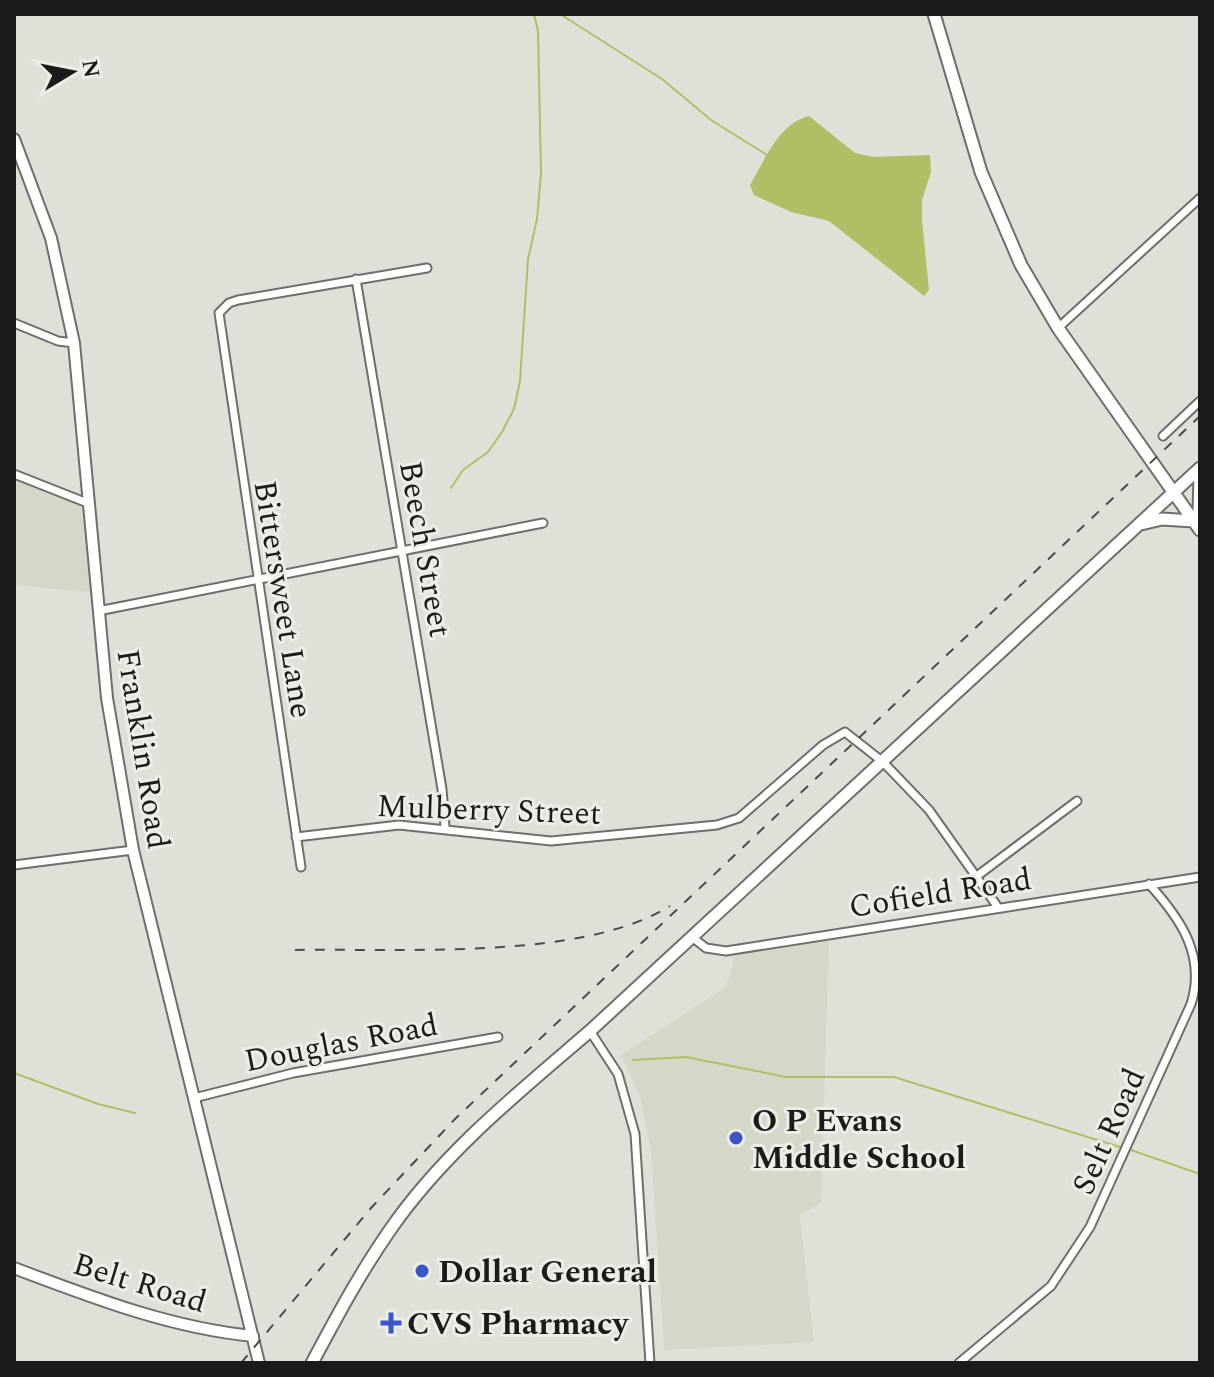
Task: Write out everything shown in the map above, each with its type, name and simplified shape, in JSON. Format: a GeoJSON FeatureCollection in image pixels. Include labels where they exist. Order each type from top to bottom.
{"type":"FeatureCollection","features":[{"type":"Feature","properties":{"kind":"main road"},"geometry":{"type":"LineString","coordinates":[[934,14],[986,184],[1021,265],[1058,328],[1173,492],[1198,520]]}},
{"type":"Feature","properties":{"kind":"main road","name":"Franklin Road"},"geometry":{"type":"LineString","coordinates":[[14,139],[51,238],[74,343],[107,698],[133,850],[259,1363]]}},
{"type":"Feature","properties":{"kind":"main road"},"geometry":{"type":"LineString","coordinates":[[312,1363],[339,1311],[382,1242],[422,1191],[489,1117],[590,1031],[1200,468]]}},
{"type":"Feature","properties":{"kind":"main road"},"geometry":{"type":"LineString","coordinates":[[1198,520],[1200,475]]}},
{"type":"Feature","properties":{"kind":"main road"},"geometry":{"type":"LineString","coordinates":[[1137,525],[1162,519],[1198,520]]}},
{"type":"Feature","properties":{"kind":"main road","name":"Belt Road"},"geometry":{"type":"LineString","coordinates":[[14,1268],[163,1319],[213,1332],[253,1336]]}},
{"type":"Feature","properties":{"kind":"street"},"geometry":{"type":"LineString","coordinates":[[1058,328],[1200,198]]}},
{"type":"Feature","properties":{"kind":"street"},"geometry":{"type":"LineString","coordinates":[[356,279],[427,268]]}},
{"type":"Feature","properties":{"kind":"street","name":"Bittersweet Lane"},"geometry":{"type":"LineString","coordinates":[[301,867],[219,313],[229,303],[356,279]]}},
{"type":"Feature","properties":{"kind":"street","name":"Beech Street"},"geometry":{"type":"LineString","coordinates":[[356,279],[442,789],[445,827]]}},
{"type":"Feature","properties":{"kind":"street"},"geometry":{"type":"LineString","coordinates":[[14,323],[58,341],[74,343]]}},
{"type":"Feature","properties":{"kind":"street"},"geometry":{"type":"LineString","coordinates":[[1163,436],[1200,401]]}},
{"type":"Feature","properties":{"kind":"street"},"geometry":{"type":"LineString","coordinates":[[14,474],[90,504]]}},
{"type":"Feature","properties":{"kind":"street"},"geometry":{"type":"LineString","coordinates":[[98,611],[543,523]]}},
{"type":"Feature","properties":{"kind":"street","name":"Mulberry Street"},"geometry":{"type":"LineString","coordinates":[[296,837],[390,825],[445,827],[499,838],[551,841],[717,825],[747,812],[839,733],[845,732],[883,762]]}},
{"type":"Feature","properties":{"kind":"street"},"geometry":{"type":"LineString","coordinates":[[883,762],[929,810],[997,906]]}},
{"type":"Feature","properties":{"kind":"street"},"geometry":{"type":"LineString","coordinates":[[977,876],[1077,801]]}},
{"type":"Feature","properties":{"kind":"street"},"geometry":{"type":"LineString","coordinates":[[14,865],[133,850]]}},
{"type":"Feature","properties":{"kind":"street","name":"Cofield Road"},"geometry":{"type":"LineString","coordinates":[[692,937],[706,948],[726,951],[997,906],[1200,877]]}},
{"type":"Feature","properties":{"kind":"street","name":"Selt Road"},"geometry":{"type":"LineString","coordinates":[[959,1363],[1051,1286],[1090,1227],[1191,1004],[1197,986],[1190,941],[1177,918],[1149,884]]}},
{"type":"Feature","properties":{"kind":"street"},"geometry":{"type":"LineString","coordinates":[[590,1031],[618,1074],[635,1134],[650,1363]]}},
{"type":"Feature","properties":{"kind":"street","name":"Douglas Road"},"geometry":{"type":"LineString","coordinates":[[194,1098],[285,1075],[498,1037]]}},
{"type":"Feature","properties":{"kind":"shaded area"},"geometry":{"type":"Polygon","coordinates":[[[809,116],[855,153],[874,157],[930,155],[931,172],[922,200],[929,290],[924,296],[829,221],[791,212],[754,195],[750,185],[774,144],[789,126],[809,116]]]}},
{"type":"Feature","properties":{"kind":"shaded area"},"geometry":{"type":"Polygon","coordinates":[[[14,475],[92,503],[98,593],[14,585],[14,475]]]}},
{"type":"Feature","properties":{"kind":"shaded area","name":"O P Evans Middle School"},"geometry":{"type":"Polygon","coordinates":[[[829,941],[821,1203],[800,1215],[814,1342],[664,1350],[651,1151],[640,1096],[621,1055],[726,987],[735,956],[829,941]]]}},
{"type":"Feature","properties":{"kind":"waterway"},"geometry":{"type":"LineString","coordinates":[[451,488],[463,470],[488,452],[502,432],[514,409],[520,381],[528,259],[537,219],[541,174],[538,31],[534,14]]}},
{"type":"Feature","properties":{"kind":"waterway"},"geometry":{"type":"LineString","coordinates":[[560,14],[662,79],[711,120],[767,155]]}},
{"type":"Feature","properties":{"kind":"waterway"},"geometry":{"type":"LineString","coordinates":[[633,1060],[686,1057],[786,1077],[894,1077],[1120,1147]]}},
{"type":"Feature","properties":{"kind":"waterway"},"geometry":{"type":"LineString","coordinates":[[14,1073],[98,1104],[135,1113]]}},
{"type":"Feature","properties":{"kind":"waterway"},"geometry":{"type":"LineString","coordinates":[[1131,1150],[1200,1174]]}},
{"type":"Feature","properties":{"kind":"railway"},"geometry":{"type":"LineString","coordinates":[[241,1363],[371,1208],[455,1119],[1200,416]]}},
{"type":"Feature","properties":{"kind":"railway"},"geometry":{"type":"LineString","coordinates":[[295,950],[436,950],[540,944],[589,936],[633,924],[670,906]]}},
{"type":"Feature","properties":{"kind":"place","name":"O P Evans Middle School"},"geometry":{"type":"Point","coordinates":[736,1138]}},
{"type":"Feature","properties":{"kind":"place","name":"Dollar General"},"geometry":{"type":"Point","coordinates":[422,1271]}},
{"type":"Feature","properties":{"kind":"place","name":"CVS Pharmacy"},"geometry":{"type":"Point","coordinates":[391,1323]}}]}
